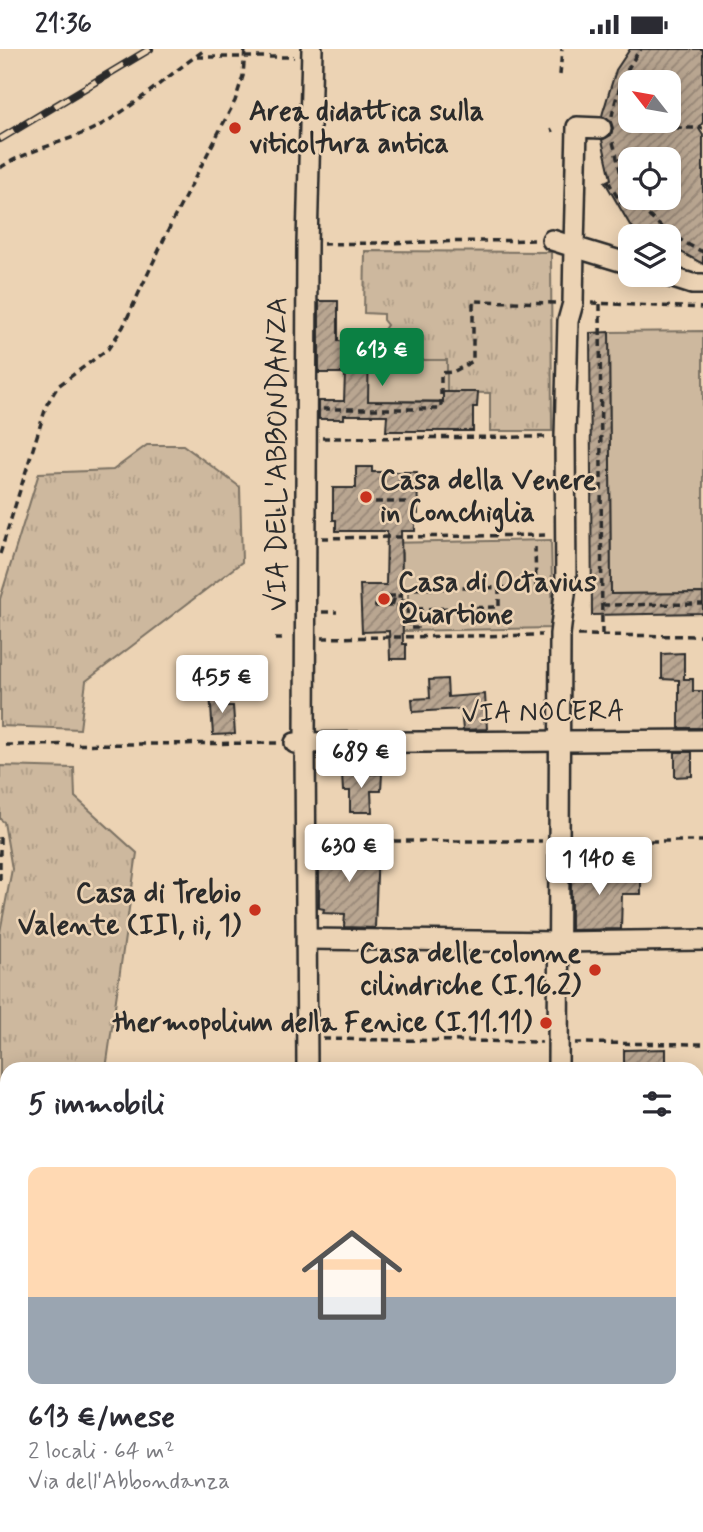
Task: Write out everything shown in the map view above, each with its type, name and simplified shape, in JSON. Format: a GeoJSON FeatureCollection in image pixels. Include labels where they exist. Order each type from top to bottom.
{"type":"FeatureCollection","features":[{"type":"Feature","properties":{"kind":"street","name":"VIA DELL'ABBONDANZA"},"geometry":{"type":"LineString","coordinates":[[303,53],[307,244],[306,638],[299,743],[306,841],[307,1062]]}},
{"type":"Feature","properties":{"kind":"street"},"geometry":{"type":"LineString","coordinates":[[558,1062],[560,635],[566,586],[565,437],[568,321],[573,303],[577,127],[608,127]]}},
{"type":"Feature","properties":{"kind":"street"},"geometry":{"type":"LineString","coordinates":[[552,240],[618,260]]}},
{"type":"Feature","properties":{"kind":"street"},"geometry":{"type":"LineString","coordinates":[[681,280],[703,284]]}},
{"type":"Feature","properties":{"kind":"street","name":"VIA NOCERA"},"geometry":{"type":"LineString","coordinates":[[299,743],[703,740]]}},
{"type":"Feature","properties":{"kind":"street"},"geometry":{"type":"LineString","coordinates":[[307,939],[557,942],[703,940]]}},
{"type":"Feature","properties":{"kind":"path"},"geometry":{"type":"LineString","coordinates":[[0,168],[13,160],[95,128],[136,102],[206,49]]}},
{"type":"Feature","properties":{"kind":"path"},"geometry":{"type":"LineString","coordinates":[[0,554],[47,404],[58,386],[108,349],[122,327],[173,220],[235,101],[243,76],[245,49]]}},
{"type":"Feature","properties":{"kind":"path"},"geometry":{"type":"LineString","coordinates":[[560,75],[562,49]]}},
{"type":"Feature","properties":{"kind":"path"},"geometry":{"type":"LineString","coordinates":[[618,164],[608,127],[618,88],[633,59],[642,49]]}},
{"type":"Feature","properties":{"kind":"path"},"geometry":{"type":"LineString","coordinates":[[194,57],[303,53]]}},
{"type":"Feature","properties":{"kind":"path"},"geometry":{"type":"LineString","coordinates":[[681,128],[703,128]]}},
{"type":"Feature","properties":{"kind":"path"},"geometry":{"type":"LineString","coordinates":[[608,181],[618,198]]}},
{"type":"Feature","properties":{"kind":"path"},"geometry":{"type":"LineString","coordinates":[[643,210],[658,224]]}},
{"type":"Feature","properties":{"kind":"path"},"geometry":{"type":"LineString","coordinates":[[681,239],[703,252]]}},
{"type":"Feature","properties":{"kind":"path"},"geometry":{"type":"LineString","coordinates":[[307,244],[552,240]]}},
{"type":"Feature","properties":{"kind":"path"},"geometry":{"type":"LineString","coordinates":[[317,409],[441,409],[441,373],[453,372],[473,361],[473,301],[552,303]]}},
{"type":"Feature","properties":{"kind":"path"},"geometry":{"type":"LineString","coordinates":[[573,303],[703,307]]}},
{"type":"Feature","properties":{"kind":"path"},"geometry":{"type":"LineString","coordinates":[[600,304],[602,635]]}},
{"type":"Feature","properties":{"kind":"path"},"geometry":{"type":"LineString","coordinates":[[319,438],[553,437]]}},
{"type":"Feature","properties":{"kind":"path"},"geometry":{"type":"LineString","coordinates":[[375,502],[408,502]]}},
{"type":"Feature","properties":{"kind":"path"},"geometry":{"type":"LineString","coordinates":[[317,538],[551,535]]}},
{"type":"Feature","properties":{"kind":"path"},"geometry":{"type":"LineString","coordinates":[[374,606],[390,606],[390,596],[401,596],[401,589],[536,587],[535,547]]}},
{"type":"Feature","properties":{"kind":"path"},"geometry":{"type":"LineString","coordinates":[[395,596],[392,606],[408,606],[408,628],[417,628],[417,609],[499,607],[499,587]]}},
{"type":"Feature","properties":{"kind":"path"},"geometry":{"type":"LineString","coordinates":[[602,605],[703,604]]}},
{"type":"Feature","properties":{"kind":"path"},"geometry":{"type":"LineString","coordinates":[[306,638],[703,636]]}},
{"type":"Feature","properties":{"kind":"path"},"geometry":{"type":"LineString","coordinates":[[6,745],[299,743]]}},
{"type":"Feature","properties":{"kind":"path"},"geometry":{"type":"LineString","coordinates":[[0,837],[0,883]]}},
{"type":"Feature","properties":{"kind":"path"},"geometry":{"type":"LineString","coordinates":[[306,841],[703,841]]}},
{"type":"Feature","properties":{"kind":"path"},"geometry":{"type":"LineString","coordinates":[[306,1039],[703,1044]]}},
{"type":"Feature","properties":{"kind":"green space"},"geometry":{"type":"Polygon","coordinates":[[[365,251],[551,252],[552,431],[490,431],[490,393],[447,392],[446,360],[387,360],[391,331],[383,331],[387,325],[383,314],[364,313],[365,251]]]}},
{"type":"Feature","properties":{"kind":"green space"},"geometry":{"type":"Polygon","coordinates":[[[703,331],[703,593],[611,594],[609,332],[703,331]]]}},
{"type":"Feature","properties":{"kind":"green space"},"geometry":{"type":"Polygon","coordinates":[[[368,360],[447,360],[447,392],[443,393],[443,401],[353,401],[368,360]]]}},
{"type":"Feature","properties":{"kind":"green space"},"geometry":{"type":"Polygon","coordinates":[[[147,445],[183,445],[240,487],[242,562],[86,681],[80,729],[0,726],[0,599],[39,473],[113,470],[147,445]]]}},
{"type":"Feature","properties":{"kind":"green space"},"geometry":{"type":"Polygon","coordinates":[[[551,540],[553,628],[403,631],[403,620],[381,620],[394,600],[408,600],[408,591],[394,591],[393,566],[402,566],[402,553],[387,543],[551,540]]]}},
{"type":"Feature","properties":{"kind":"green space"},"geometry":{"type":"Polygon","coordinates":[[[0,766],[74,768],[75,797],[137,853],[107,1062],[0,1062],[0,932],[12,869],[4,822],[0,819],[0,766]]]}},
{"type":"Feature","properties":{"kind":"building"},"geometry":{"type":"Polygon","coordinates":[[[630,49],[703,49],[703,122],[699,129],[703,135],[703,264],[681,252],[681,224],[629,224],[621,210],[681,210],[681,147],[618,147],[618,204],[605,182],[611,179],[602,140],[611,135],[613,128],[611,122],[602,116],[616,70],[630,49]]]}},
{"type":"Feature","properties":{"kind":"building"},"geometry":{"type":"Polygon","coordinates":[[[319,301],[338,301],[338,341],[369,342],[368,401],[443,402],[443,392],[478,392],[477,407],[473,407],[473,431],[386,431],[387,415],[344,415],[344,419],[319,419],[319,401],[344,401],[345,373],[319,373],[319,301]]]}},
{"type":"Feature","properties":{"kind":"building"},"geometry":{"type":"Polygon","coordinates":[[[609,332],[611,594],[703,593],[703,613],[592,615],[590,333],[609,332]]]}},
{"type":"Feature","properties":{"kind":"building"},"geometry":{"type":"Polygon","coordinates":[[[356,467],[372,467],[372,472],[417,472],[418,514],[415,514],[415,531],[401,531],[403,644],[406,644],[406,659],[390,659],[389,631],[362,632],[360,585],[386,585],[387,531],[336,531],[336,520],[333,520],[333,488],[356,488],[356,467]]]}},
{"type":"Feature","properties":{"kind":"building"},"geometry":{"type":"Polygon","coordinates":[[[684,653],[684,679],[693,679],[693,691],[703,691],[703,728],[679,728],[679,680],[662,679],[662,654],[684,653]]]}},
{"type":"Feature","properties":{"kind":"building"},"geometry":{"type":"Polygon","coordinates":[[[447,679],[448,697],[485,694],[487,729],[463,730],[461,709],[413,712],[412,699],[430,698],[429,680],[447,679]]]}},
{"type":"Feature","properties":{"kind":"building"},"geometry":{"type":"Polygon","coordinates":[[[224,692],[225,706],[233,706],[235,734],[213,735],[210,693],[224,692]]]}},
{"type":"Feature","properties":{"kind":"building"},"geometry":{"type":"Polygon","coordinates":[[[675,752],[692,752],[692,776],[675,777],[675,752]]]}},
{"type":"Feature","properties":{"kind":"building"},"geometry":{"type":"Polygon","coordinates":[[[342,774],[382,774],[381,791],[371,791],[372,812],[350,812],[350,791],[343,791],[342,774]]]}},
{"type":"Feature","properties":{"kind":"building"},"geometry":{"type":"Polygon","coordinates":[[[319,847],[378,849],[375,928],[344,927],[345,914],[323,913],[324,909],[319,908],[319,847]]]}},
{"type":"Feature","properties":{"kind":"building"},"geometry":{"type":"Polygon","coordinates":[[[571,868],[622,868],[622,877],[641,878],[641,894],[622,894],[621,929],[571,930],[571,868]]]}},
{"type":"Feature","properties":{"kind":"building"},"geometry":{"type":"Polygon","coordinates":[[[666,1049],[666,1062],[624,1062],[624,1050],[666,1049]]]}},
{"type":"Feature","properties":{"kind":"railway"},"geometry":{"type":"LineString","coordinates":[[0,139],[150,49]]}},
{"type":"Feature","properties":{"kind":"place","name":"Area didattica sulla viticoltura antica"},"geometry":{"type":"Point","coordinates":[235,128]}},
{"type":"Feature","properties":{"kind":"place","name":"Casa della Venere in Conchiglia"},"geometry":{"type":"Point","coordinates":[366,497]}},
{"type":"Feature","properties":{"kind":"place","name":"Casa di Octavius Quartione"},"geometry":{"type":"Point","coordinates":[384,599]}},
{"type":"Feature","properties":{"kind":"place","name":"Casa di Trebio Valente (III, ii, 1)"},"geometry":{"type":"Point","coordinates":[255,910]}},
{"type":"Feature","properties":{"kind":"place","name":"Casa delle colonne cilindriche (I.16.2)"},"geometry":{"type":"Point","coordinates":[595,970]}},
{"type":"Feature","properties":{"kind":"place","name":"thermopolium della Fenice (I.11.11)"},"geometry":{"type":"Point","coordinates":[546,1023]}}]}
